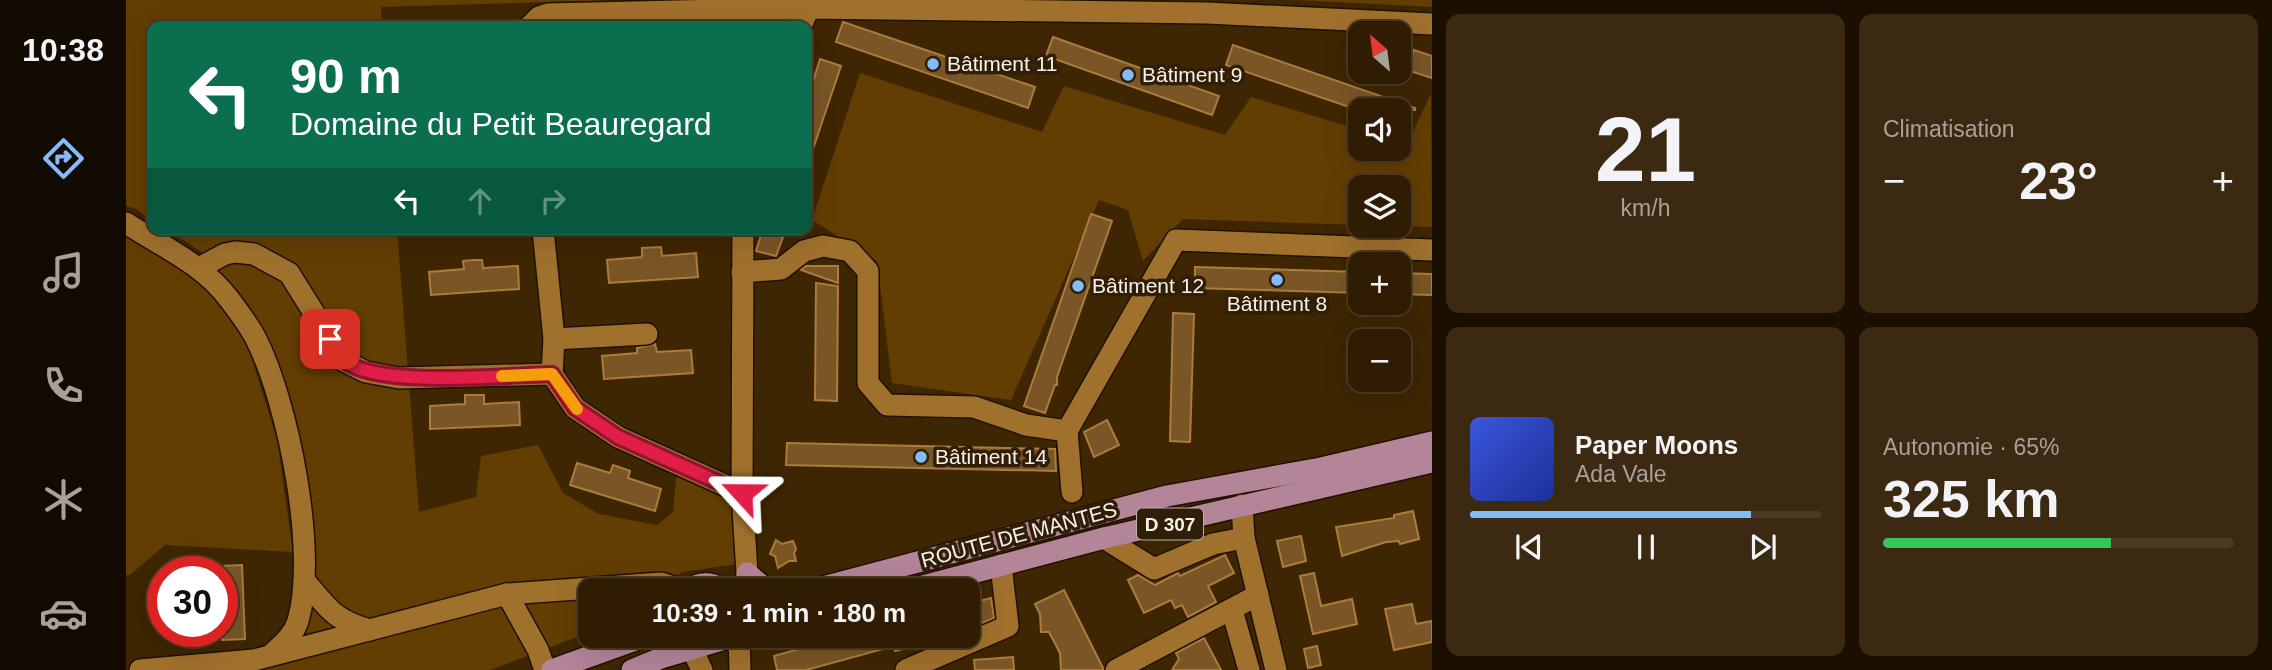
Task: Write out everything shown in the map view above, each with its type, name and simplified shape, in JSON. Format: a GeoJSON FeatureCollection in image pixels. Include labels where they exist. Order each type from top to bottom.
{"type":"FeatureCollection","features":[{"type":"Feature","properties":{"kind":"main road","name":"ROUTE DE MANTES"},"geometry":{"type":"LineString","coordinates":[[857,578],[1167,496],[1321,468],[1432,442]]}},
{"type":"Feature","properties":{"kind":"main road","name":"ROUTE DE MANTES"},"geometry":{"type":"LineString","coordinates":[[953,578],[1104,538],[1432,462]]}},
{"type":"Feature","properties":{"kind":"main road"},"geometry":{"type":"LineString","coordinates":[[552,670],[613,648]]}},
{"type":"Feature","properties":{"kind":"main road"},"geometry":{"type":"LineString","coordinates":[[632,670],[677,648]]}},
{"type":"Feature","properties":{"kind":"street"},"geometry":{"type":"LineString","coordinates":[[536,21],[548,14],[805,17],[1207,13],[1432,24]]}},
{"type":"Feature","properties":{"kind":"street"},"geometry":{"type":"LineString","coordinates":[[126,223],[199,268],[227,296],[256,338],[273,384],[288,434],[297,483],[303,531],[304,580],[297,621],[289,639],[269,656]]}},
{"type":"Feature","properties":{"kind":"street"},"geometry":{"type":"LineString","coordinates":[[544,235],[554,339],[552,374],[575,408],[618,437],[742,493]]}},
{"type":"Feature","properties":{"kind":"street"},"geometry":{"type":"LineString","coordinates":[[743,235],[742,493],[746,578]]}},
{"type":"Feature","properties":{"kind":"street"},"geometry":{"type":"LineString","coordinates":[[1072,492],[1067,431],[1177,240],[1432,250]]}},
{"type":"Feature","properties":{"kind":"street"},"geometry":{"type":"LineString","coordinates":[[742,272],[781,269],[804,251],[823,246],[850,251],[868,271],[868,383],[887,405],[974,407],[1026,425],[1067,431]]}},
{"type":"Feature","properties":{"kind":"street"},"geometry":{"type":"LineString","coordinates":[[199,268],[225,254],[235,252],[254,254],[289,273],[344,361],[366,372],[399,378],[552,374]]}},
{"type":"Feature","properties":{"kind":"street"},"geometry":{"type":"LineString","coordinates":[[554,339],[647,334]]}},
{"type":"Feature","properties":{"kind":"street"},"geometry":{"type":"LineString","coordinates":[[1242,505],[1244,538],[1276,670]]}},
{"type":"Feature","properties":{"kind":"street"},"geometry":{"type":"LineString","coordinates":[[1104,538],[1154,569],[1213,544],[1244,538]]}},
{"type":"Feature","properties":{"kind":"street"},"geometry":{"type":"LineString","coordinates":[[906,670],[1008,626],[1001,565]]}},
{"type":"Feature","properties":{"kind":"street"},"geometry":{"type":"LineString","coordinates":[[304,580],[327,608],[345,623],[370,630]]}},
{"type":"Feature","properties":{"kind":"street"},"geometry":{"type":"LineString","coordinates":[[139,670],[254,660],[507,594],[578,589]]}},
{"type":"Feature","properties":{"kind":"street"},"geometry":{"type":"LineString","coordinates":[[507,594],[538,650],[545,670]]}},
{"type":"Feature","properties":{"kind":"street"},"geometry":{"type":"LineString","coordinates":[[1116,670],[1258,595]]}},
{"type":"Feature","properties":{"kind":"street"},"geometry":{"type":"LineString","coordinates":[[1232,610],[1249,670]]}},
{"type":"Feature","properties":{"kind":"street"},"geometry":{"type":"LineString","coordinates":[[692,648],[702,670]]}},
{"type":"Feature","properties":{"kind":"street"},"geometry":{"type":"LineString","coordinates":[[739,648],[740,670]]}},
{"type":"Feature","properties":{"kind":"shaded area"},"geometry":{"type":"Polygon","coordinates":[[[126,0],[615,0],[381,7],[382,21],[147,21],[147,217],[126,206],[126,0]]]}},
{"type":"Feature","properties":{"kind":"shaded area"},"geometry":{"type":"Polygon","coordinates":[[[1297,0],[1432,0],[1432,7],[1297,0]]]}},
{"type":"Feature","properties":{"kind":"shaded area"},"geometry":{"type":"Polygon","coordinates":[[[860,73],[1042,132],[1064,86],[1225,135],[1251,97],[1348,126],[1348,161],[1411,161],[1411,136],[1431,94],[1432,227],[1411,226],[1411,175],[1348,175],[1348,225],[1183,219],[1143,261],[1128,210],[1099,200],[1011,400],[892,383],[877,261],[812,220],[860,73]]]}},
{"type":"Feature","properties":{"kind":"shaded area"},"geometry":{"type":"Polygon","coordinates":[[[126,235],[170,260],[216,293],[245,337],[277,440],[293,552],[165,545],[152,556],[147,556],[147,560],[130,575],[126,575],[126,235]]]}},
{"type":"Feature","properties":{"kind":"shaded area"},"geometry":{"type":"Polygon","coordinates":[[[176,235],[397,235],[419,512],[476,497],[481,456],[538,445],[563,493],[599,514],[657,525],[673,512],[676,478],[729,475],[738,564],[682,572],[673,578],[578,578],[578,637],[490,670],[240,670],[313,606],[313,525],[294,423],[204,254],[176,235]]]}},
{"type":"Feature","properties":{"kind":"building","name":"Bâtiment 11"},"geometry":{"type":"Polygon","coordinates":[[[843,22],[1035,87],[1028,108],[836,42],[843,22]]]}},
{"type":"Feature","properties":{"kind":"building","name":"Bâtiment 9"},"geometry":{"type":"Polygon","coordinates":[[[1053,37],[1219,96],[1212,115],[1046,56],[1053,37]]]}},
{"type":"Feature","properties":{"kind":"building"},"geometry":{"type":"Polygon","coordinates":[[[1233,45],[1386,98],[1348,98],[1348,107],[1226,65],[1233,45]]]}},
{"type":"Feature","properties":{"kind":"building"},"geometry":{"type":"Polygon","coordinates":[[[1414,50],[1432,56],[1432,78],[1411,71],[1414,50]]]}},
{"type":"Feature","properties":{"kind":"building"},"geometry":{"type":"Polygon","coordinates":[[[820,59],[841,66],[812,152],[812,85],[820,59]]]}},
{"type":"Feature","properties":{"kind":"building","name":"Bâtiment 12"},"geometry":{"type":"Polygon","coordinates":[[[1091,214],[1112,221],[1057,377],[1057,385],[1045,413],[1024,406],[1091,214]]]}},
{"type":"Feature","properties":{"kind":"building"},"geometry":{"type":"Polygon","coordinates":[[[761,235],[784,235],[776,256],[756,251],[761,235]]]}},
{"type":"Feature","properties":{"kind":"building"},"geometry":{"type":"Polygon","coordinates":[[[661,247],[662,256],[696,253],[698,277],[609,283],[607,260],[642,257],[642,248],[661,247]]]}},
{"type":"Feature","properties":{"kind":"building"},"geometry":{"type":"Polygon","coordinates":[[[482,260],[483,268],[518,266],[519,289],[431,295],[429,272],[464,269],[463,261],[482,260]]]}},
{"type":"Feature","properties":{"kind":"building"},"geometry":{"type":"Polygon","coordinates":[[[806,266],[838,266],[838,283],[801,270],[806,266]]]}},
{"type":"Feature","properties":{"kind":"building","name":"Bâtiment 8"},"geometry":{"type":"Polygon","coordinates":[[[1195,267],[1348,272],[1348,293],[1195,288],[1195,267]]]}},
{"type":"Feature","properties":{"kind":"building"},"geometry":{"type":"Polygon","coordinates":[[[1411,273],[1432,274],[1432,295],[1411,294],[1411,273]]]}},
{"type":"Feature","properties":{"kind":"building"},"geometry":{"type":"Polygon","coordinates":[[[816,283],[838,286],[837,401],[815,400],[816,283]]]}},
{"type":"Feature","properties":{"kind":"building"},"geometry":{"type":"Polygon","coordinates":[[[1173,313],[1194,314],[1190,442],[1170,441],[1173,313]]]}},
{"type":"Feature","properties":{"kind":"building"},"geometry":{"type":"Polygon","coordinates":[[[655,344],[657,352],[691,350],[693,373],[604,379],[602,356],[637,353],[637,348],[655,344]]]}},
{"type":"Feature","properties":{"kind":"building"},"geometry":{"type":"Polygon","coordinates":[[[465,395],[484,395],[484,404],[519,402],[520,425],[430,429],[430,406],[465,404],[465,395]]]}},
{"type":"Feature","properties":{"kind":"building"},"geometry":{"type":"Polygon","coordinates":[[[1107,420],[1119,445],[1094,457],[1084,432],[1107,420]]]}},
{"type":"Feature","properties":{"kind":"building","name":"Bâtiment 14"},"geometry":{"type":"Polygon","coordinates":[[[787,443],[1055,449],[1056,471],[786,465],[787,443]]]}},
{"type":"Feature","properties":{"kind":"building"},"geometry":{"type":"Polygon","coordinates":[[[577,463],[610,473],[613,465],[630,471],[628,478],[661,489],[655,511],[570,485],[577,463]]]}},
{"type":"Feature","properties":{"kind":"building"},"geometry":{"type":"Polygon","coordinates":[[[1413,511],[1419,539],[1400,544],[1399,541],[1386,542],[1342,556],[1336,527],[1394,518],[1394,515],[1413,511]]]}},
{"type":"Feature","properties":{"kind":"building"},"geometry":{"type":"Polygon","coordinates":[[[1301,536],[1306,561],[1283,567],[1277,541],[1301,536]]]}},
{"type":"Feature","properties":{"kind":"building"},"geometry":{"type":"Polygon","coordinates":[[[776,540],[782,544],[793,541],[796,561],[789,561],[778,568],[775,556],[770,554],[776,540]]]}},
{"type":"Feature","properties":{"kind":"building"},"geometry":{"type":"Polygon","coordinates":[[[1225,555],[1234,573],[1208,586],[1216,602],[1188,617],[1182,605],[1175,608],[1171,600],[1144,613],[1128,580],[1138,575],[1155,585],[1225,555]]]}},
{"type":"Feature","properties":{"kind":"building"},"geometry":{"type":"Polygon","coordinates":[[[238,565],[242,565],[245,639],[238,639],[238,565]]]}},
{"type":"Feature","properties":{"kind":"building"},"geometry":{"type":"Polygon","coordinates":[[[1314,573],[1321,606],[1352,599],[1357,624],[1313,634],[1300,576],[1314,573]]]}},
{"type":"Feature","properties":{"kind":"building"},"geometry":{"type":"Polygon","coordinates":[[[1064,590],[1103,670],[1061,670],[1060,653],[1049,632],[1041,632],[1040,614],[1035,604],[1064,590]]]}},
{"type":"Feature","properties":{"kind":"building"},"geometry":{"type":"Polygon","coordinates":[[[991,598],[994,618],[980,624],[980,601],[991,598]]]}},
{"type":"Feature","properties":{"kind":"building"},"geometry":{"type":"Polygon","coordinates":[[[1412,604],[1416,624],[1432,621],[1432,642],[1394,650],[1385,609],[1412,604]]]}},
{"type":"Feature","properties":{"kind":"building"},"geometry":{"type":"Polygon","coordinates":[[[1204,638],[1221,670],[1172,670],[1179,659],[1176,653],[1204,638]]]}},
{"type":"Feature","properties":{"kind":"building"},"geometry":{"type":"Polygon","coordinates":[[[1317,646],[1321,665],[1308,668],[1304,649],[1317,646]]]}},
{"type":"Feature","properties":{"kind":"building"},"geometry":{"type":"Polygon","coordinates":[[[803,648],[887,648],[806,670],[777,670],[774,656],[803,648]]]}},
{"type":"Feature","properties":{"kind":"building"},"geometry":{"type":"Polygon","coordinates":[[[1013,657],[1014,670],[975,670],[974,660],[1013,657]]]}},
{"type":"Feature","properties":{"kind":"slow traffic"},"geometry":{"type":"LineString","coordinates":[[502,376],[552,374],[577,409]]}},
{"type":"Feature","properties":{"kind":"place","name":"Bâtiment 11"},"geometry":{"type":"Point","coordinates":[933,64]}},
{"type":"Feature","properties":{"kind":"place","name":"Bâtiment 9"},"geometry":{"type":"Point","coordinates":[1128,75]}},
{"type":"Feature","properties":{"kind":"place","name":"Bâtiment 8"},"geometry":{"type":"Point","coordinates":[1277,280]}},
{"type":"Feature","properties":{"kind":"place","name":"Bâtiment 12"},"geometry":{"type":"Point","coordinates":[1078,286]}},
{"type":"Feature","properties":{"kind":"place","name":"Bâtiment 14"},"geometry":{"type":"Point","coordinates":[921,457]}},
{"type":"Feature","properties":{"kind":"route"},"geometry":{"type":"LineString","coordinates":[[330,339],[344,361],[366,372],[399,378],[552,374],[575,408],[618,437],[742,493]]}}]}
